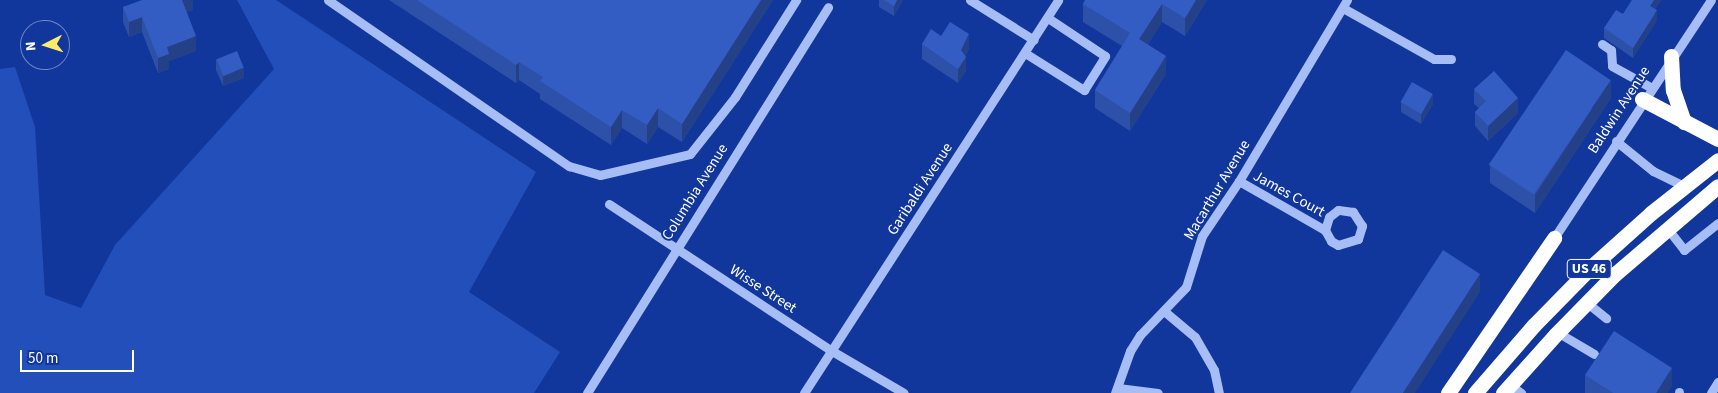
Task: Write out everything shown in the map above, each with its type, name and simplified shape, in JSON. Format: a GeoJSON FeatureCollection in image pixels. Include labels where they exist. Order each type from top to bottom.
{"type":"FeatureCollection","features":[{"type":"Feature","properties":{"kind":"highway"},"geometry":{"type":"LineString","coordinates":[[1671,56],[1673,90],[1684,122]]}},
{"type":"Feature","properties":{"kind":"highway"},"geometry":{"type":"LineString","coordinates":[[1646,93],[1684,122],[1718,139]]}},
{"type":"Feature","properties":{"kind":"highway","name":"US 46"},"geometry":{"type":"LineString","coordinates":[[1475,393],[1573,284],[1684,186],[1718,160]]}},
{"type":"Feature","properties":{"kind":"highway","name":"US 46"},"geometry":{"type":"LineString","coordinates":[[1511,390],[1557,332],[1586,302],[1667,228],[1718,186]]}},
{"type":"Feature","properties":{"kind":"highway"},"geometry":{"type":"LineString","coordinates":[[1448,393],[1554,238]]}},
{"type":"Feature","properties":{"kind":"street"},"geometry":{"type":"LineString","coordinates":[[328,0],[569,166],[600,176],[690,154],[735,97],[796,0]]}},
{"type":"Feature","properties":{"kind":"street"},"geometry":{"type":"LineString","coordinates":[[970,0],[1034,40]]}},
{"type":"Feature","properties":{"kind":"street","name":"Garibaldi Avenue"},"geometry":{"type":"LineString","coordinates":[[804,393],[1034,40],[1058,0]]}},
{"type":"Feature","properties":{"kind":"street","name":"Baldwin Avenue"},"geometry":{"type":"LineString","coordinates":[[1554,238],[1646,93],[1711,0]]}},
{"type":"Feature","properties":{"kind":"street"},"geometry":{"type":"LineString","coordinates":[[1345,4],[1434,59],[1452,58]]}},
{"type":"Feature","properties":{"kind":"street","name":"Macarthur Avenue"},"geometry":{"type":"LineString","coordinates":[[1117,390],[1135,343],[1186,286],[1202,236],[1239,182],[1345,4]]}},
{"type":"Feature","properties":{"kind":"street","name":"Columbia Avenue"},"geometry":{"type":"LineString","coordinates":[[591,392],[676,248],[828,7]]}},
{"type":"Feature","properties":{"kind":"street"},"geometry":{"type":"LineString","coordinates":[[1025,53],[1084,90],[1105,56],[1048,18]]}},
{"type":"Feature","properties":{"kind":"street"},"geometry":{"type":"LineString","coordinates":[[1602,44],[1610,50],[1612,66],[1646,93]]}},
{"type":"Feature","properties":{"kind":"street"},"geometry":{"type":"LineString","coordinates":[[1616,141],[1653,171],[1684,186]]}},
{"type":"Feature","properties":{"kind":"street","name":"James Court"},"geometry":{"type":"LineString","coordinates":[[1239,182],[1325,230],[1331,241],[1345,246],[1358,239],[1362,226],[1353,212],[1338,210],[1329,217],[1325,230]]}},
{"type":"Feature","properties":{"kind":"street","name":"Wisse Street"},"geometry":{"type":"LineString","coordinates":[[609,204],[832,351],[904,393]]}},
{"type":"Feature","properties":{"kind":"street"},"geometry":{"type":"LineString","coordinates":[[1667,228],[1684,250],[1718,223]]}},
{"type":"Feature","properties":{"kind":"street"},"geometry":{"type":"LineString","coordinates":[[1586,302],[1606,318]]}},
{"type":"Feature","properties":{"kind":"street"},"geometry":{"type":"LineString","coordinates":[[1164,311],[1195,337],[1214,370],[1220,393]]}},
{"type":"Feature","properties":{"kind":"street"},"geometry":{"type":"LineString","coordinates":[[1557,332],[1594,354]]}},
{"type":"Feature","properties":{"kind":"street"},"geometry":{"type":"LineString","coordinates":[[1711,393],[1718,382]]}},
{"type":"Feature","properties":{"kind":"street"},"geometry":{"type":"LineString","coordinates":[[1117,390],[1158,393]]}},
{"type":"Feature","properties":{"kind":"shaded area"},"geometry":{"type":"Polygon","coordinates":[[[237,0],[276,0],[536,172],[469,292],[560,352],[534,393],[0,393],[0,69],[15,67],[35,127],[45,295],[81,308],[115,245],[274,69],[237,0]]]}},
{"type":"Feature","properties":{"kind":"building"},"geometry":{"type":"Polygon","coordinates":[[[142,0],[182,0],[196,36],[167,47],[169,54],[158,58],[142,17],[129,22],[123,7],[142,0]]]}},
{"type":"Feature","properties":{"kind":"building"},"geometry":{"type":"Polygon","coordinates":[[[417,0],[761,0],[682,124],[658,108],[647,125],[622,110],[611,127],[540,81],[543,77],[519,62],[516,65],[417,0]]]}},
{"type":"Feature","properties":{"kind":"building"},"geometry":{"type":"Polygon","coordinates":[[[884,0],[897,0],[894,6],[884,0]]]}},
{"type":"Feature","properties":{"kind":"building"},"geometry":{"type":"Polygon","coordinates":[[[1085,0],[1196,0],[1185,18],[1162,4],[1139,39],[1166,56],[1130,113],[1095,90],[1130,33],[1083,4],[1085,0]]]}},
{"type":"Feature","properties":{"kind":"building"},"geometry":{"type":"Polygon","coordinates":[[[1632,0],[1654,0],[1650,6],[1657,10],[1633,48],[1604,28],[1616,10],[1623,14],[1632,0]]]}},
{"type":"Feature","properties":{"kind":"building"},"geometry":{"type":"Polygon","coordinates":[[[950,22],[969,34],[961,50],[966,57],[958,69],[922,44],[931,29],[941,36],[950,22]]]}},
{"type":"Feature","properties":{"kind":"building"},"geometry":{"type":"Polygon","coordinates":[[[1566,50],[1611,80],[1534,195],[1489,164],[1566,50]]]}},
{"type":"Feature","properties":{"kind":"building"},"geometry":{"type":"Polygon","coordinates":[[[237,51],[244,68],[223,76],[217,59],[237,51]]]}},
{"type":"Feature","properties":{"kind":"building"},"geometry":{"type":"Polygon","coordinates":[[[1494,71],[1518,98],[1488,126],[1475,112],[1486,101],[1474,89],[1494,71]]]}},
{"type":"Feature","properties":{"kind":"building"},"geometry":{"type":"Polygon","coordinates":[[[1412,82],[1433,94],[1421,114],[1400,102],[1412,82]]]}},
{"type":"Feature","properties":{"kind":"building"},"geometry":{"type":"Polygon","coordinates":[[[1443,250],[1480,274],[1403,393],[1350,393],[1443,250]]]}},
{"type":"Feature","properties":{"kind":"building"},"geometry":{"type":"Polygon","coordinates":[[[1614,331],[1672,368],[1656,393],[1613,393],[1585,375],[1614,331]]]}}]}
